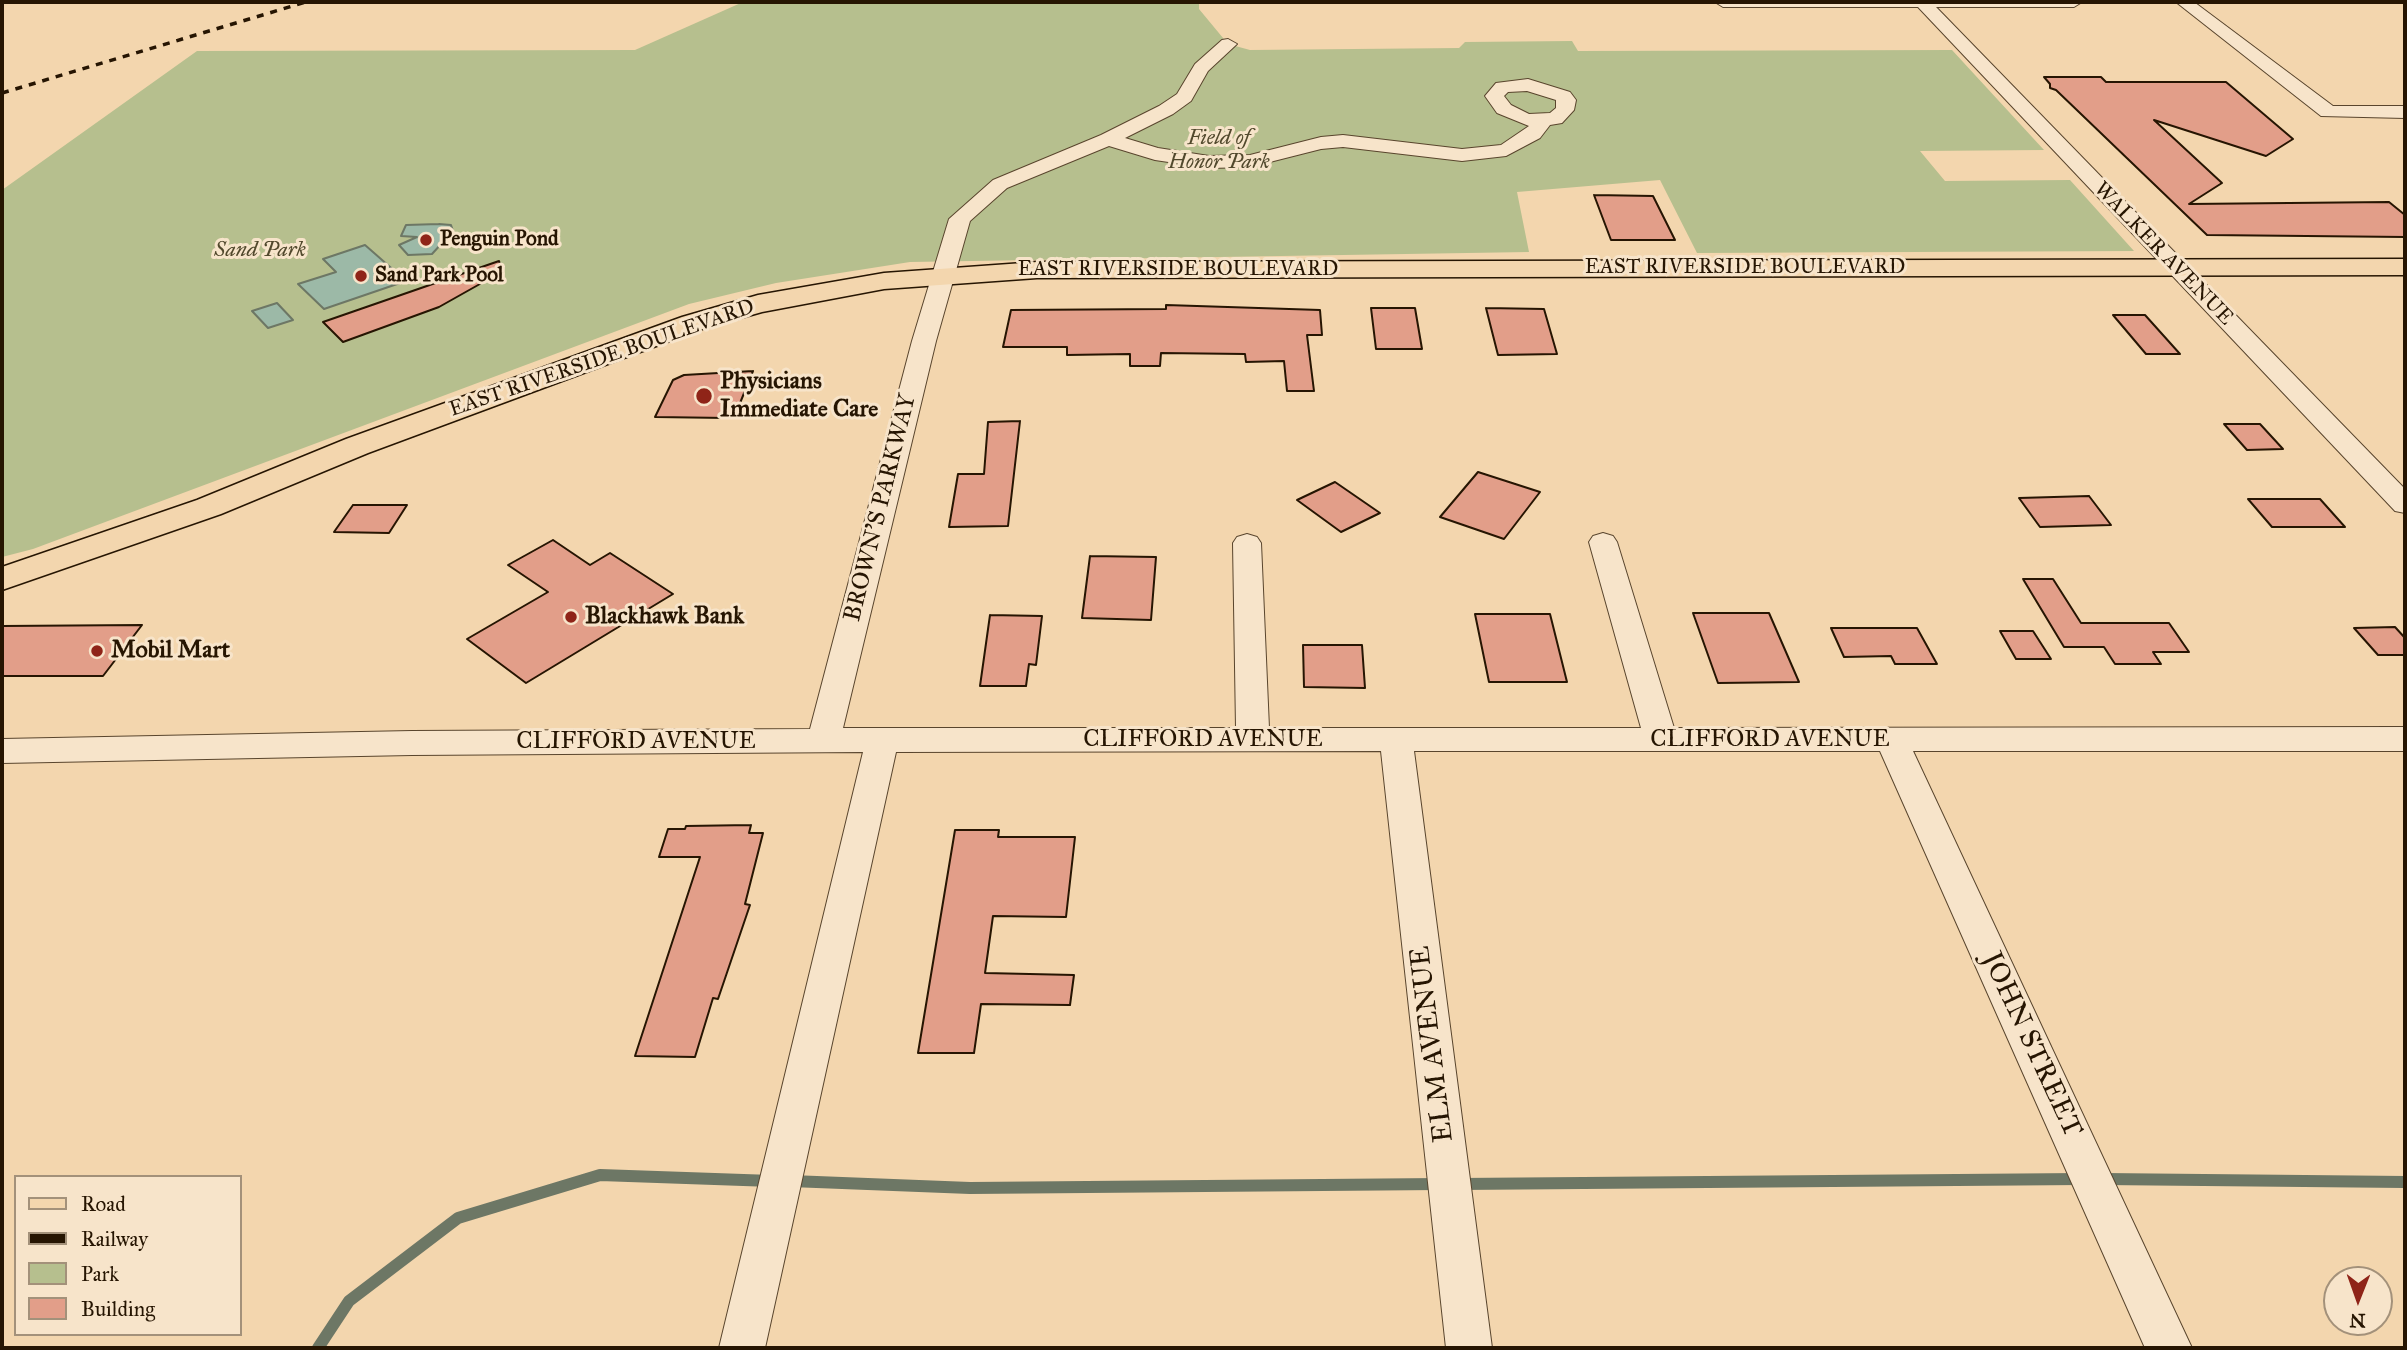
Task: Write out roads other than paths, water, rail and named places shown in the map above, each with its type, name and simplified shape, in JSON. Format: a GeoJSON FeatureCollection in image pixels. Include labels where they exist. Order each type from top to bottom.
{"type":"FeatureCollection","features":[{"type":"Feature","properties":{"kind":"main road","name":"EAST RIVERSIDE BOULEVARD"},"geometry":{"type":"LineString","coordinates":[[2,579],[209,507],[357,446],[692,323],[835,288],[942,275],[1037,270],[2405,267]]}},
{"type":"Feature","properties":{"kind":"street"},"geometry":{"type":"LineString","coordinates":[[1723,2],[2074,2]]}},
{"type":"Feature","properties":{"kind":"street"},"geometry":{"type":"LineString","coordinates":[[2184,2],[2328,112],[2405,112]]}},
{"type":"Feature","properties":{"kind":"street","name":"WALKER AVENUE"},"geometry":{"type":"LineString","coordinates":[[1923,3],[2405,505]]}},
{"type":"Feature","properties":{"kind":"street","name":"BROWN'S PARKWAY"},"geometry":{"type":"LineString","coordinates":[[823,741],[942,275],[960,219],[1000,184],[1108,139],[1166,110],[1184,97],[1201,68],[1228,44]]}},
{"type":"Feature","properties":{"kind":"street"},"geometry":{"type":"LineString","coordinates":[[1108,139],[1155,154],[1209,162],[1250,161],[1321,143],[1343,141],[1462,155],[1506,150],[1533,134],[1542,121]]}},
{"type":"Feature","properties":{"kind":"street"},"geometry":{"type":"LineString","coordinates":[[1603,542],[1661,739]]}},
{"type":"Feature","properties":{"kind":"street"},"geometry":{"type":"LineString","coordinates":[[1247,543],[1253,740]]}},
{"type":"Feature","properties":{"kind":"street","name":"CLIFFORD AVENUE"},"geometry":{"type":"LineString","coordinates":[[2,751],[424,743],[882,740],[1661,739],[2400,745]]}},
{"type":"Feature","properties":{"kind":"street"},"geometry":{"type":"LineString","coordinates":[[742,1348],[793,1117],[882,740]]}},
{"type":"Feature","properties":{"kind":"street","name":"ELM AVENUE"},"geometry":{"type":"LineString","coordinates":[[1396,740],[1469,1348]]}},
{"type":"Feature","properties":{"kind":"street","name":"JOHN STREET"},"geometry":{"type":"LineString","coordinates":[[1892,741],[2169,1348]]}},
{"type":"Feature","properties":{"kind":"waterway"},"geometry":{"type":"LineString","coordinates":[[318,1348],[349,1301],[458,1218],[600,1175],[772,1181]]}},
{"type":"Feature","properties":{"kind":"waterway"},"geometry":{"type":"LineString","coordinates":[[1459,1184],[2081,1179]]}},
{"type":"Feature","properties":{"kind":"waterway"},"geometry":{"type":"LineString","coordinates":[[2103,1179],[2405,1182]]}},
{"type":"Feature","properties":{"kind":"waterway"},"geometry":{"type":"LineString","coordinates":[[791,1181],[970,1188],[1440,1184]]}},
{"type":"Feature","properties":{"kind":"railway"},"geometry":{"type":"LineString","coordinates":[[2,93],[306,2]]}},
{"type":"Feature","properties":{"kind":"place","name":"Penguin Pond"},"geometry":{"type":"Point","coordinates":[426,240]}},
{"type":"Feature","properties":{"kind":"place","name":"Sand Park Pool"},"geometry":{"type":"Point","coordinates":[361,276]}},
{"type":"Feature","properties":{"kind":"place","name":"Physicians Immediate Care"},"geometry":{"type":"Point","coordinates":[704,396]}},
{"type":"Feature","properties":{"kind":"place","name":"Blackhawk Bank"},"geometry":{"type":"Point","coordinates":[571,617]}},
{"type":"Feature","properties":{"kind":"place","name":"Mobil Mart"},"geometry":{"type":"Point","coordinates":[97,651]}},
{"type":"Feature","properties":{"kind":"park label","name":"Field of Honor Park"},"geometry":{"type":"Point","coordinates":[1219,151]}},
{"type":"Feature","properties":{"kind":"park label","name":"Sand Park"},"geometry":{"type":"Point","coordinates":[260,251]}}]}
